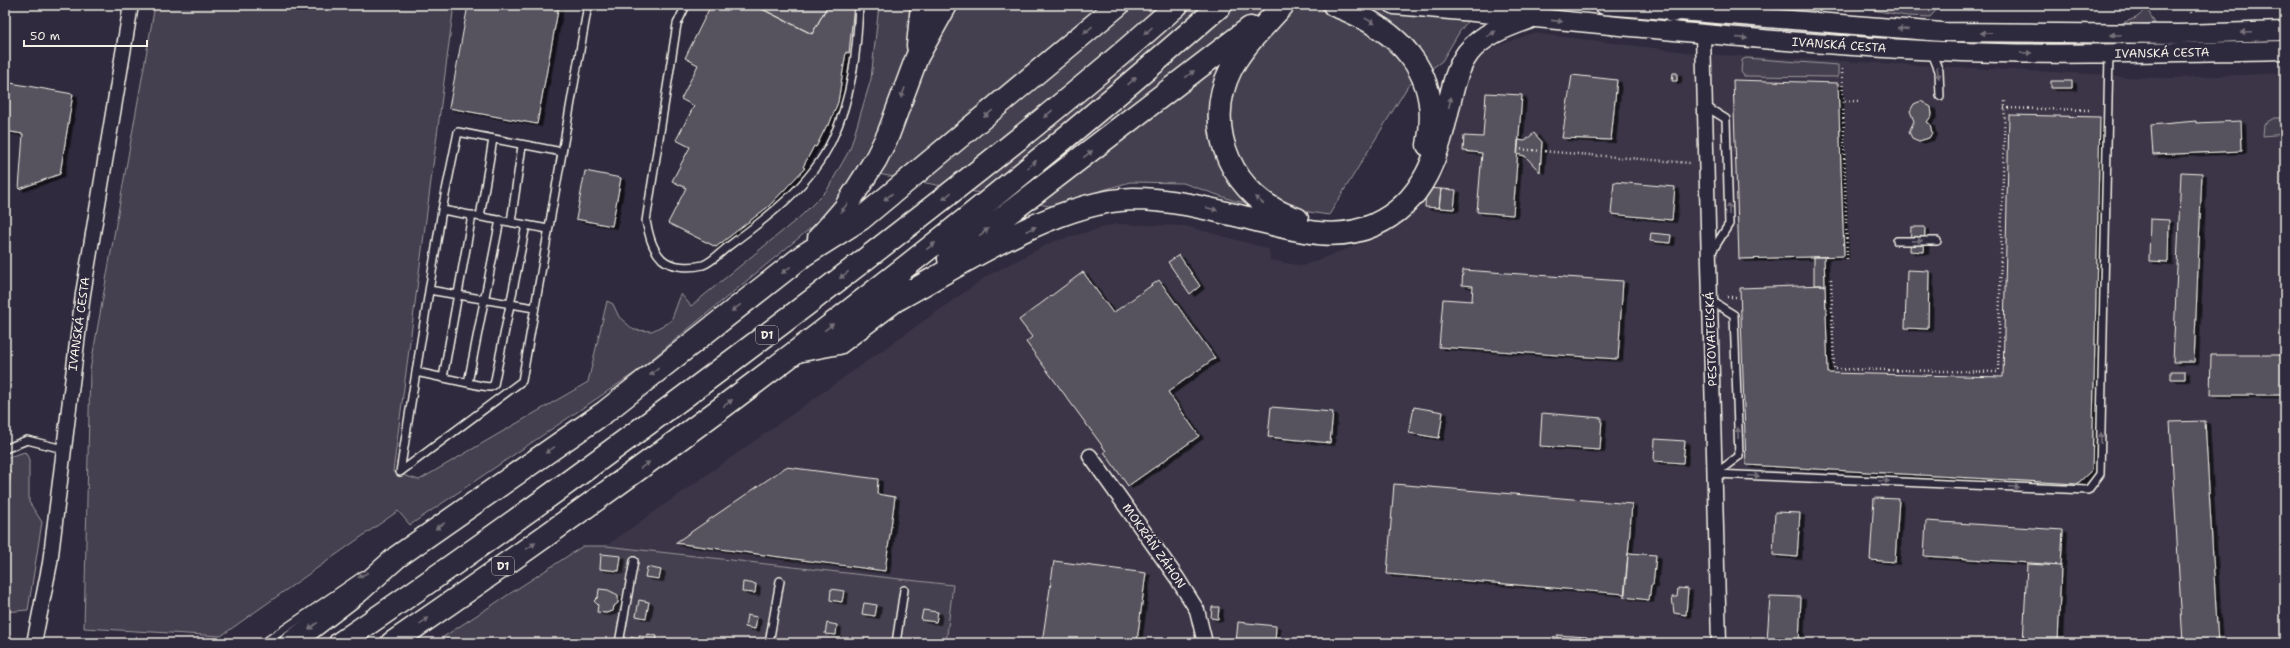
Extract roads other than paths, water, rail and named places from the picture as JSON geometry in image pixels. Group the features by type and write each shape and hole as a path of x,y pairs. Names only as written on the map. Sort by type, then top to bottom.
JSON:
{"highway":[{"path":"917,57 922,5"},
{"path":"804,255 844,208 870,168 888,135 917,57 946,5"},
{"path":"291,643 359,591 397,557 605,412 804,255 861,219 1118,5"},
{"name":"D1","path":"340,643 424,586 635,435 938,203 1114,60 1177,5"},
{"name":"D1","path":"392,643 614,488 798,351 992,198 1221,5"},
{"path":"798,351 839,343 898,300 1282,5"},
{"path":"1282,5 1239,55 1225,82 1220,106 1221,137 1234,171 1245,187 1257,199 1282,214 1320,229 1337,223 1361,218 1383,207 1394,198 1404,188 1418,169 1428,144 1431,122 1426,85 1420,70 1406,49 1397,40 1370,20 1334,5"},
{"path":"1672,11 1697,9"},
{"path":"898,300 966,262 1044,222 1076,210 1111,202 1132,200 1174,202 1344,233 1372,226 1394,213 1414,195 1426,179 1435,158 1456,78 1468,53 1487,36 1528,18"}],"street":[{"name":"IVANSKÁ CESTA","path":"34,643 50,563 82,294 131,5"},
{"name":"IVANSKÁ CESTA","path":"1394,5 1703,35 1931,50 2109,54 2285,50"},
{"path":"1604,5 1672,11"},
{"name":"IVANSKÁ CESTA","path":"1697,9 1942,32 2141,34 2285,31"},
{"path":"1697,9 1703,35"},
{"name":"PESTOVATEĽSKÁ","path":"1703,35 1719,643"},
{"name":"MOKRÁŇ ZÁHON","path":"1090,456 1177,578 1197,610 1205,643"}],"lane":[{"path":"562,152 522,146 458,132 442,210 400,472 522,381 588,5"},
{"path":"686,5 677,24 646,221 652,245 663,260 685,268 704,265 762,221 792,194 816,168 832,140 849,93 857,48 859,5"},
{"path":"1931,50 1939,72 1940,96"},
{"path":"1715,474 2088,490 2100,474 2109,54"},
{"path":"1705,106 1726,119 1729,224 1709,257"},
{"path":"480,217 493,139"},
{"path":"511,222 522,146"},
{"path":"442,210 548,229"},
{"path":"443,378 472,215"},
{"path":"468,383 500,220"},
{"path":"416,372 490,387 494,385 526,225"},
{"path":"1897,241 1937,241"},
{"path":"429,290 534,308"},
{"path":"1710,300 1734,314 1739,456 1715,474"},
{"path":"5,449 27,440 63,449"},
{"path":"264,643 353,580 397,557"},
{"path":"619,643 634,561"},
{"path":"768,643 780,581"},
{"path":"896,643 904,590"}]}
